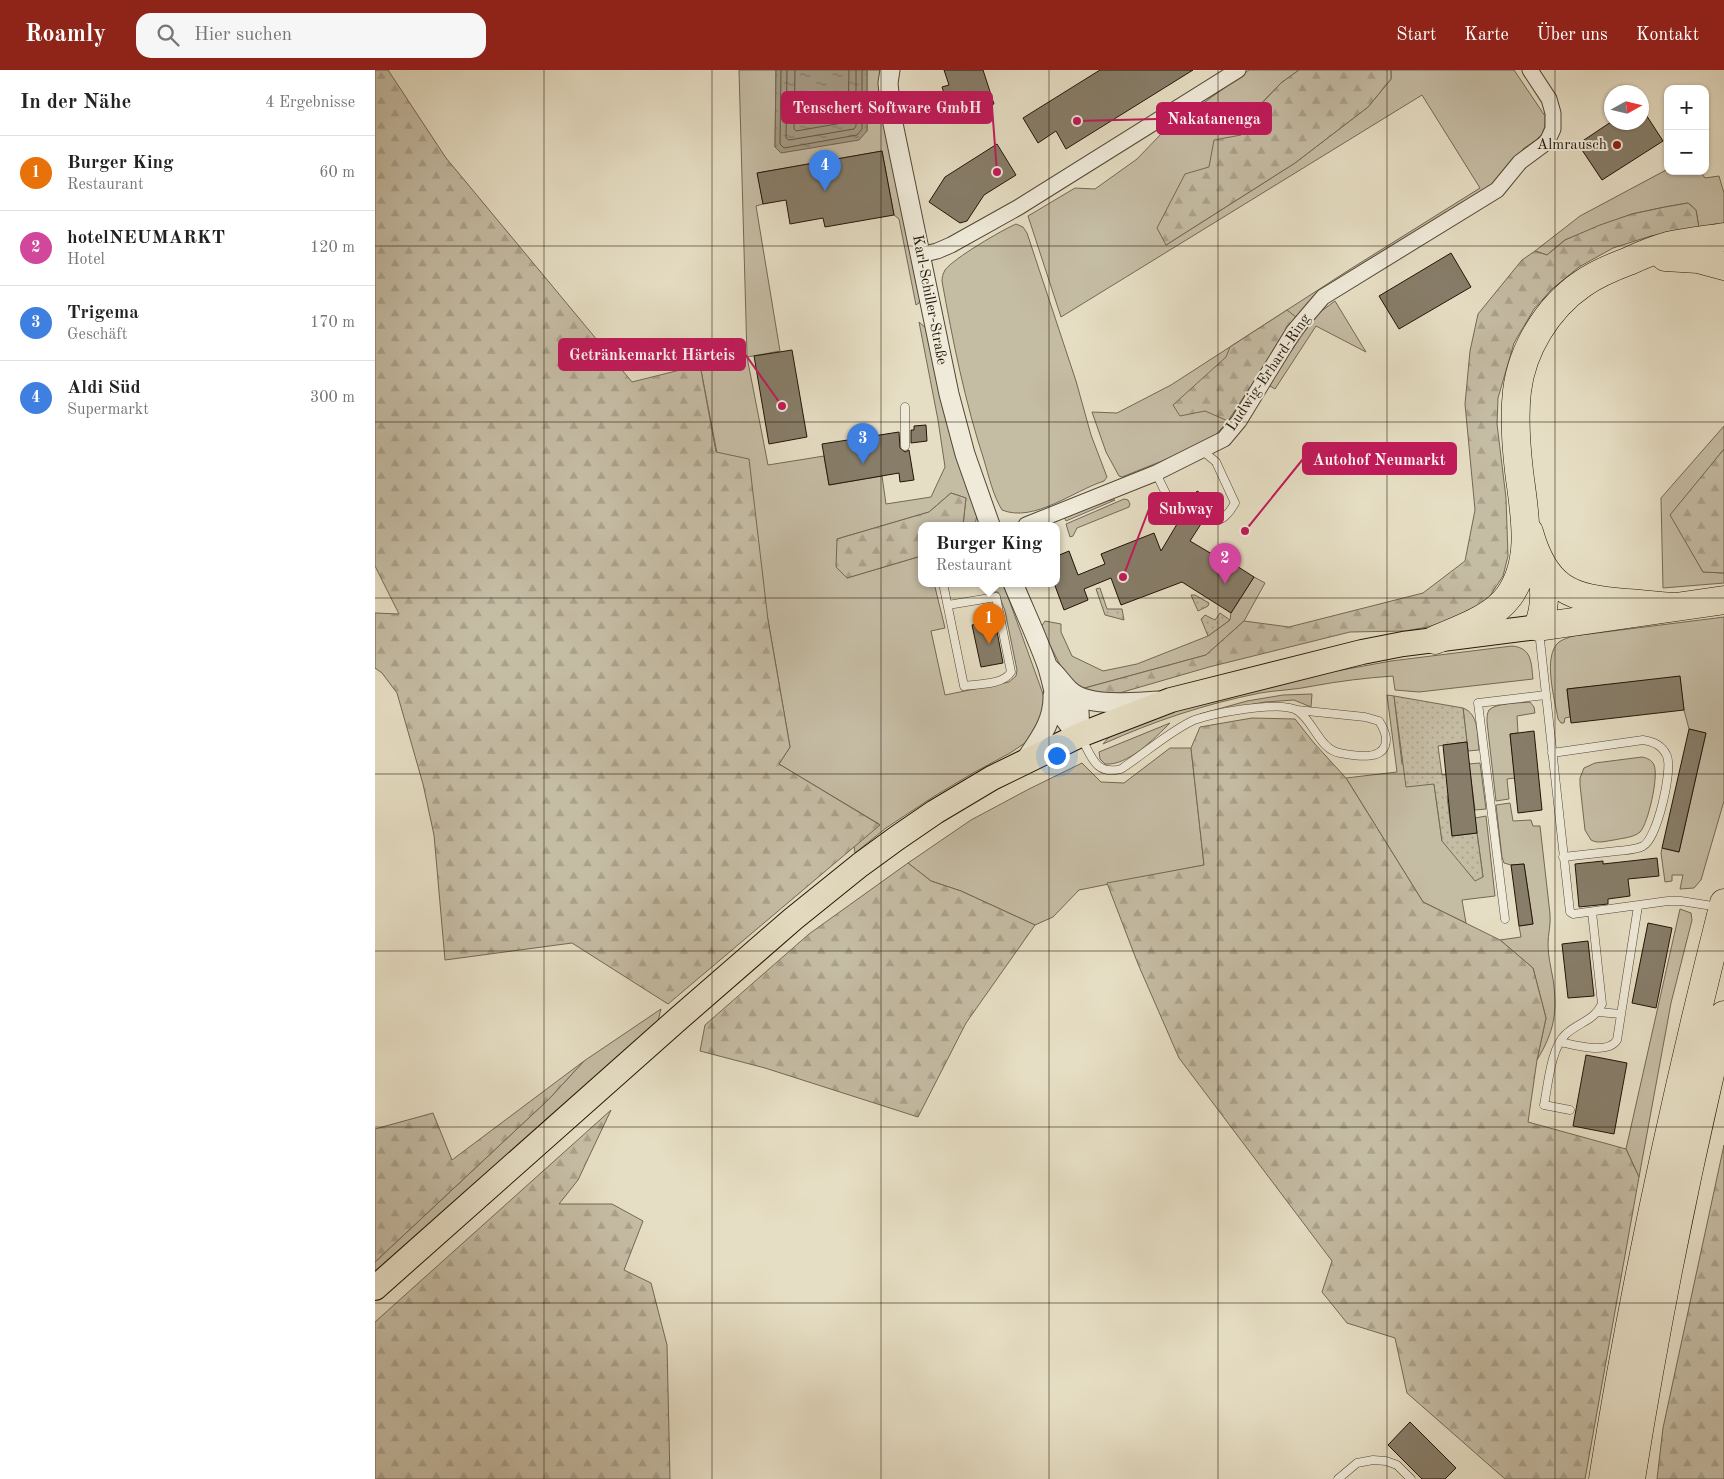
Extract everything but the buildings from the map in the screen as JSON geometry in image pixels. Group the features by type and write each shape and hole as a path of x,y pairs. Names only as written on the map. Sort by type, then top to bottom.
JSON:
{"highway":[{"path":"1724,237 1667,247 1591,278 1568,294 1548,316 1529,352 1521,372 1515,415 1518,461 1525,517 1525,547 1545,597 1544,611 1538,626 1724,600"},
{"path":"1629,261 1676,257 1698,259 1724,266"},
{"path":"1530,559 1565,589 1588,599 1676,607"},
{"path":"1435,640 1471,624 1500,605 1508,596 1530,559"},
{"path":"1603,1479 1616,1397 1673,1113 1723,906"},
{"path":"1631,1479 1644,1400 1698,1123 1724,1015"}],"main road":[{"path":"375,1288 793,919 860,865 920,822 962,796 1024,762 1080,736 1171,700 1322,661 1379,649 1538,626"}],"street":[{"name":"Karl-Schiller-Straße","path":"890,70 888,83 891,114 952,408 972,475 989,522"},
{"path":"920,255 951,246 1019,207 1238,70"},
{"name":"Ludwig-Erhard-Ring","path":"1034,522 1156,473 1224,439 1232,431 1294,331 1323,297 1497,190 1521,162 1547,142 1553,129 1553,113 1549,99 1530,70"},
{"path":"1015,587 1047,666 1080,717 1080,736"},
{"path":"1062,690 1095,701 1104,702 1171,700"},
{"path":"1024,762 1042,736 1049,722 1053,706 1062,690"}],"lane":[{"path":"905,407 905,446"},
{"path":"1203,451 1215,462 1235,503 1230,512 1220,520 1215,522 1204,519"},
{"path":"1156,473 1168,498 1186,509"},
{"path":"944,587 964,686 1004,680 1011,672 996,597 948,605"},
{"path":"1538,626 1570,912 1573,914 1658,902 1681,901 1723,906"},
{"path":"1505,919 1478,703 1546,695"},
{"path":"1080,736 1095,764 1106,771 1113,772 1121,770 1164,738 1191,721 1259,707 1276,707 1365,717 1379,721 1385,732 1385,748 1382,752 1376,754 1337,753 1323,742 1312,726 1297,710"},
{"path":"1553,753 1643,740 1654,742 1662,748 1669,764 1667,786 1649,841 1643,846 1631,849 1563,857"},
{"path":"1560,1042 1592,1048 1609,1047 1614,1045 1617,1040 1638,906"},
{"path":"1569,1110 1544,1105 1553,1059 1560,1042 1566,1034 1590,1020 1598,1012 1602,1004 1592,912"},
{"path":"1598,1012 1621,1014"},
{"path":"1338,1479 1357,1463 1373,1460 1386,1461 1397,1465 1411,1479"}],"green space":[{"path":"375,70 388,70 446,158 632,382 700,365 716,452 749,459 768,620 790,747 779,764 880,825 668,1004 572,943 445,960 434,835 423,784 397,693 382,673 375,668 375,613 399,614 375,566"},
{"path":"739,70 776,70 775,147 867,131 867,70 883,70 920,299 919,303 916,305 899,219 894,215 882,151 758,173 763,204 756,206 780,351 747,357 768,465 824,456 829,485 882,476 886,504 931,497 945,467 919,322 927,329 977,515 976,522 963,522 966,498 951,493 929,512 837,539 847,578 918,557 918,587 935,587 945,628 931,631 945,695 1009,682 1016,676 1017,670 1005,611 998,592 990,592 989,587 1004,587 1045,701 1044,715 1028,741 933,797 886,828 855,853 854,846 879,824 779,764 790,747 768,620 717,453 700,365 747,356"},
{"path":"1249,70 1299,70 1281,83 1251,114 1241,135 1210,167 1166,245 1295,163 1368,107 1391,79 1391,70 1514,70 1545,116 1545,126 1542,134 1523,149 1521,154 1495,183 1317,295 1296,317 1228,421 1213,438 1187,451 1122,477 1119,476 1106,452 1092,412 1117,413 1171,385 1480,188 1422,95 1061,317 1028,216 1075,188 1095,189 1137,159 1162,133"},
{"path":"1299,70 1391,70 1391,79 1368,107 1295,163 1166,245 1157,228 1185,174 1209,167 1214,140 1241,135 1251,115 1281,83"},
{"path":"1664,171 1664,175 1703,175 1705,178 1719,176 1724,193 1724,225 1699,228 1696,210 1688,203 1632,214 1565,240 1547,255 1535,251 1580,216"},
{"path":"1688,203 1696,210 1699,228 1651,236 1613,248 1579,267 1552,289 1534,309 1514,343 1498,398 1497,424 1506,498 1508,556 1503,576 1486,602 1457,618 1428,627 1405,631 1350,632 1209,667 1116,694 1098,694 1081,689 1206,655 1244,621 1289,627 1423,593 1465,561 1475,510 1465,404 1470,351 1478,314 1522,260 1535,251 1547,255 1565,240 1600,225 1632,214"},
{"path":"1016,224 1023,227 1027,233 1076,381 1091,435 1107,477 1104,481 1053,504 1027,512 1014,513 1002,510 991,486 965,394 942,281 945,270 950,265 990,238"},
{"path":"1335,301 1366,352 1316,326 1275,389 1270,386 1270,382 1316,315"},
{"path":"1287,310 1296,317 1228,421 1205,411 1180,416 1173,405 1226,357 1230,347"},
{"path":"1724,426 1724,449 1671,515 1703,572 1724,573 1724,583 1663,588 1661,498"},
{"path":"1724,449 1724,573 1703,572 1670,515"},
{"path":"951,493 966,498 963,522 918,522 918,557 847,578 836,567 837,539 929,512"},
{"path":"1124,499 1128,500 1129,507 1077,528 1073,536 1070,537 1066,524"},
{"path":"1105,500 1115,500 1066,521 1064,517"},
{"path":"1254,577 1265,583 1244,621 1206,655 1081,689 1065,675 1041,627 1045,621 1061,624 1061,632 1072,656 1103,671 1137,664 1208,636 1230,620 1231,613"},
{"path":"1100,588 1107,609 1122,609 1124,620 1105,615 1096,589"},
{"path":"1191,595 1195,595 1209,603 1208,606 1198,611"},
{"path":"1220,613 1230,620 1208,636 1201,619 1205,615 1215,620"},
{"path":"1724,617 1724,801 1701,880 1694,888 1680,889 1683,875 1672,875 1672,881 1665,882 1661,853 1662,848 1679,852 1706,733 1689,729 1684,710 1680,677 1567,689 1570,717 1565,718 1564,723 1561,723 1558,719 1551,679 1551,657 1559,642 1573,636"},
{"path":"1512,646 1519,647 1527,653 1531,662 1533,679 1419,692 1395,690 1393,676 1266,692 1219,702 1180,714 1103,744 1116,733 1185,707 1298,678 1391,661"},
{"path":"1312,694 1311,707 1294,700 1265,702 1200,714 1247,701 1283,695"},
{"path":"1387,695 1394,696 1402,764 1434,784 1442,841 1483,877 1475,818 1486,816 1495,896 1462,900 1466,923 1423,902 1346,778 1397,772"},
{"path":"1394,696 1463,708 1467,742 1438,746 1442,775 1470,772 1472,792 1447,796 1452,836 1477,833 1483,877 1475,881 1442,841 1434,784 1406,787"},
{"path":"1530,702 1534,707 1535,713 1517,716 1518,733 1510,734 1515,778 1507,779 1509,799 1496,801 1487,722 1489,710 1497,706"},
{"path":"1463,708 1475,720 1479,750 1468,751"},
{"path":"1252,718 1295,719 1346,778 1423,902 1500,940 1533,968 1546,1018 1537,1060 1528,1122 1626,1149 1639,1177 1585,1479 1505,1479 1407,1393 1395,1338 1347,1323 1322,1292 1332,1261 1179,1058 1138,964 1107,883 1204,865 1191,748 1200,727"},
{"path":"1170,723 1141,750 1123,761 1105,764 1100,759 1099,752"},
{"path":"1170,748 1191,748 1204,865 1079,890 1053,917 1035,925 961,891 931,881 908,863 971,820 1082,763 1101,782 1124,783"},
{"path":"1642,757 1654,765 1655,779 1652,800 1640,832 1627,838 1602,842 1591,840 1585,830 1580,785 1580,778 1584,768 1595,763"},
{"path":"1480,763 1486,809 1475,810 1469,764"},
{"path":"1510,803 1513,821 1531,820 1533,826 1540,826 1550,914 1548,948 1553,979 1555,1012 1551,1031 1537,1060 1546,1018 1533,968 1500,940 1521,937 1519,926 1533,924 1524,864 1511,865 1504,863 1502,857 1496,805"},
{"path":"908,863 931,881 961,891 1035,925 966,1023 918,1117 765,1068 700,1051 705,1025 809,934"},
{"path":"1680,909 1691,913 1692,920 1671,1003 1639,1177 1626,1149"},
{"path":"661,1009 658,1021 375,1272 375,1262 549,1099 584,1061"},
{"path":"584,1061 549,1099 375,1262 375,1129 433,1113 452,1160"},
{"path":"611,1110 578,1180 559,1204 612,1204 643,1221 624,1270 651,1283 667,1345 670,1479 375,1479 375,1322"},
{"path":"1724,1145 1724,1479 1657,1479 1663,1428"}],"water":[{"path":"776,70 867,70 867,131 859,140 781,153 775,147"}],"place":[{"name":"Nakatanenga","path":"1077,121"},
{"name":"Almrausch","path":"1617,145"},
{"name":"Tenschert Software GmbH","path":"997,172"},
{"name":"Aldi Süd","path":"825,191"},
{"name":"Getränkemarkt Härteis","path":"782,406"},
{"name":"Trigema","path":"863,464"},
{"name":"Autohof Neumarkt","path":"1245,531"},
{"name":"Subway","path":"1123,577"},
{"name":"hotelNEUMARKT","path":"1225,584"},
{"name":"Burger King","path":"989,644"}]}
